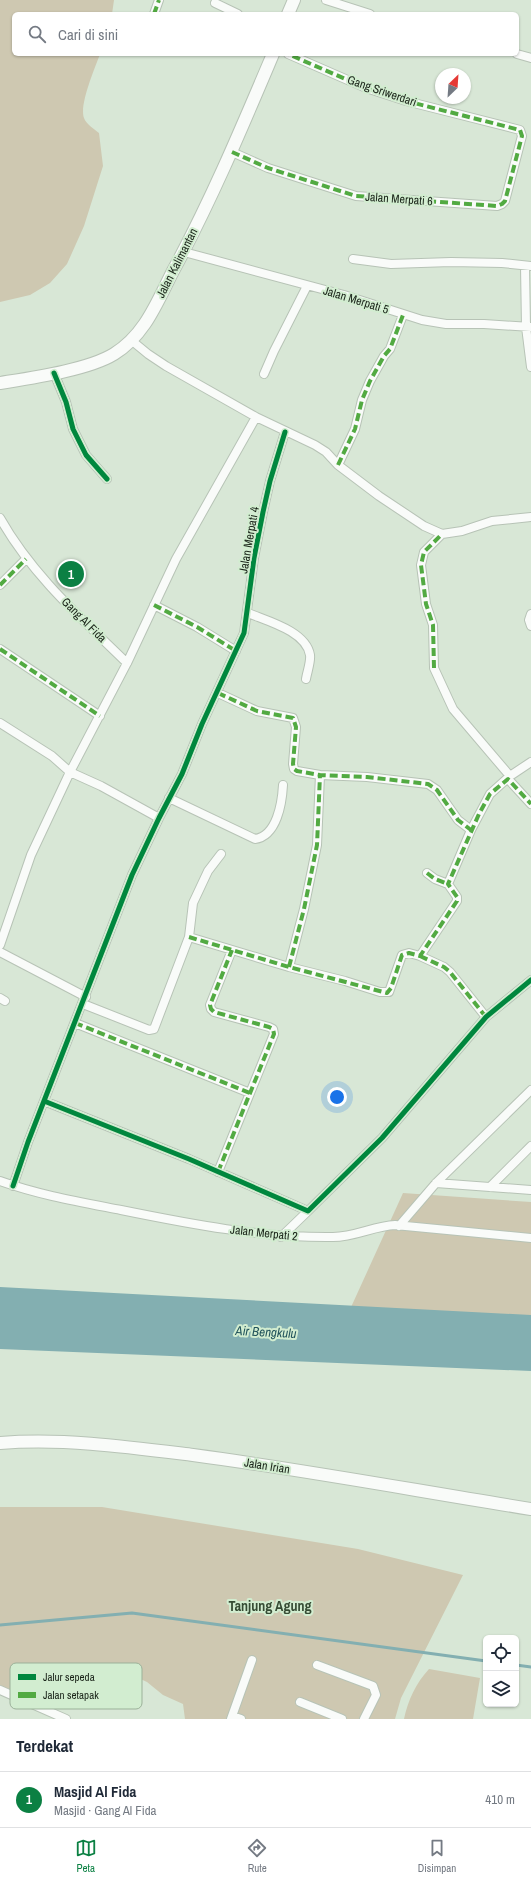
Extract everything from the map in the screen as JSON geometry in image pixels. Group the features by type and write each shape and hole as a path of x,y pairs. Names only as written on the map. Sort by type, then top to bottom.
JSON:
{"main road":[{"path":"289,12 294,0"},
{"name":"Jalan Kalimantan","path":"0,383 54,373 97,362 114,354 138,333 153,311 184,252 232,152 272,56"},
{"name":"Jalan Irian","path":"0,1443 62,1442 146,1449 242,1462 531,1509"}],"street":[{"path":"155,12 159,0"},
{"path":"326,0 364,12"},
{"path":"215,3 234,12"},
{"path":"519,55 531,58"},
{"name":"Gang Sriwerdari","path":"293,56 366,88 406,100 515,128 520,130 522,136"},
{"name":"Jalan Merpati 6","path":"232,152 268,168 356,196 497,206 505,201 522,136"},
{"name":"Jalan Merpati 5","path":"184,252 344,296 422,320 446,324 484,324 528,327"},
{"path":"353,259 391,264 451,262 502,263 528,266 528,327 531,366"},
{"path":"264,374 307,286"},
{"path":"338,465 355,429 362,400 370,381 384,356 390,349 404,315"},
{"path":"131,340 166,366 256,417 315,445 326,452 338,465 379,496 424,526 442,534 462,531 492,521 531,517"},
{"path":"54,373 66,402 73,429 86,455 108,479"},
{"path":"0,945 31,855 70,772 127,663 186,541 256,417"},
{"name":"Jalan Merpati 4","path":"13,1186 44,1101 121,903 159,818 182,774 202,724 218,693 244,633 248,613 254,558 263,512 270,480 285,432"},
{"name":"Gang Al Fida","path":"0,518 15,545 26,559 69,607 127,663"},
{"path":"442,534 424,552 421,565 426,604 433,625 434,668 453,709 531,804"},
{"path":"0,585 26,559"},
{"path":"154,605 197,627 236,651"},
{"path":"248,613 287,629 307,645 310,656 306,679"},
{"path":"531,614 529,620 531,626"},
{"path":"0,649 100,716"},
{"path":"218,693 257,710 293,718 296,726 294,769 299,772 320,775 367,777 428,784 437,790 458,820 471,830"},
{"path":"0,723 52,756 70,772 101,786 159,818"},
{"path":"448,884 471,830 490,794 531,762"},
{"path":"289,967 304,909 317,845 320,775"},
{"path":"169,798 255,839 264,835 277,818 283,785"},
{"path":"1,954 84,1001 149,1030 154,1029 190,937 194,903 208,871 221,854"},
{"path":"420,956 458,901 448,884 427,873"},
{"path":"190,937 289,967 387,993 391,988 402,956 407,953 420,956 444,967 450,972 486,1017"},
{"path":"218,1172 274,1031 269,1027 214,1012 211,1009 210,1005 232,950"},
{"path":"281,1237 382,1138 486,1017 531,980"},
{"path":"75,1023 250,1093"},
{"path":"399,1226 436,1183 531,1090"},
{"path":"44,1101 308,1210"},
{"path":"490,1187 531,1146"},
{"name":"Jalan Merpati 2","path":"0,1181 13,1186 140,1214 281,1237 352,1236 379,1227 399,1226 531,1238"},
{"path":"436,1183 531,1190"},
{"path":"241,1719 231,1717 252,1660"},
{"path":"317,1665 374,1686 376,1695 364,1719"},
{"path":"0,1690 10,1694"},
{"path":"300,1702 342,1719"},
{"path":"43,1709 66,1719"}],"shaded area":[{"path":"0,0 114,0 112,12 12,12 12,56 99,56 88,86 83,112 86,122 99,133 103,166 84,226 67,264 50,283 30,295 0,302"},
{"path":"403,1193 531,1202 531,1332 347,1316"},
{"path":"0,1507 102,1507 358,1549 463,1575 401,1698 395,1719 185,1719 183,1704 163,1695 142,1680 142,1663 10,1663 10,1690 0,1692"},
{"path":"429,1669 480,1678 473,1719 404,1719 413,1692"}],"water":[{"name":"Air Bengkulu","path":"0,1287 531,1315 531,1371 0,1349"}],"waterway":[{"path":"0,1625 132,1613 483,1661"},
{"path":"519,1665 531,1667"}],"marked path":[{"path":"155,12 159,0"},
{"path":"232,152 268,168 356,196 497,206 505,201 522,136 520,130 406,101 366,88 293,56"},
{"path":"338,465 355,429 362,400 370,381 384,356 390,349 403,315"},
{"path":"434,668 433,625 426,604 421,565 424,552 442,534"},
{"path":"0,585 26,559"},
{"path":"154,605 197,627 236,651"},
{"path":"0,649 100,716"},
{"path":"218,693 257,711 293,718 296,727 293,764 294,769 297,771 320,775 367,777 428,784 437,790 458,820 471,830"},
{"path":"289,967 304,909 317,845 320,775"},
{"path":"189,937 289,967 387,993 391,988 402,955 409,953 420,956 457,901 457,897 448,884 479,814 490,794 508,779 531,804"},
{"path":"427,873 435,879 448,884"},
{"path":"218,1172 274,1034 273,1029 269,1027 214,1012 211,1009 210,1005 232,950"},
{"path":"420,956 444,967 450,972 486,1017"},
{"path":"75,1023 250,1093"}],"cycle path":[{"path":"54,373 66,402 73,429 86,455 107,479"},
{"path":"13,1186 28,1142 132,875 182,774 202,724 244,633 254,558 263,512 270,481 285,432"},
{"path":"44,1101 189,1159 308,1211 382,1138 486,1017 531,980"}],"place":[{"name":"Masjid Al Fida","path":"71,574"}],"district":[{"name":"Tanjung Agung","path":"270,1606"}]}
